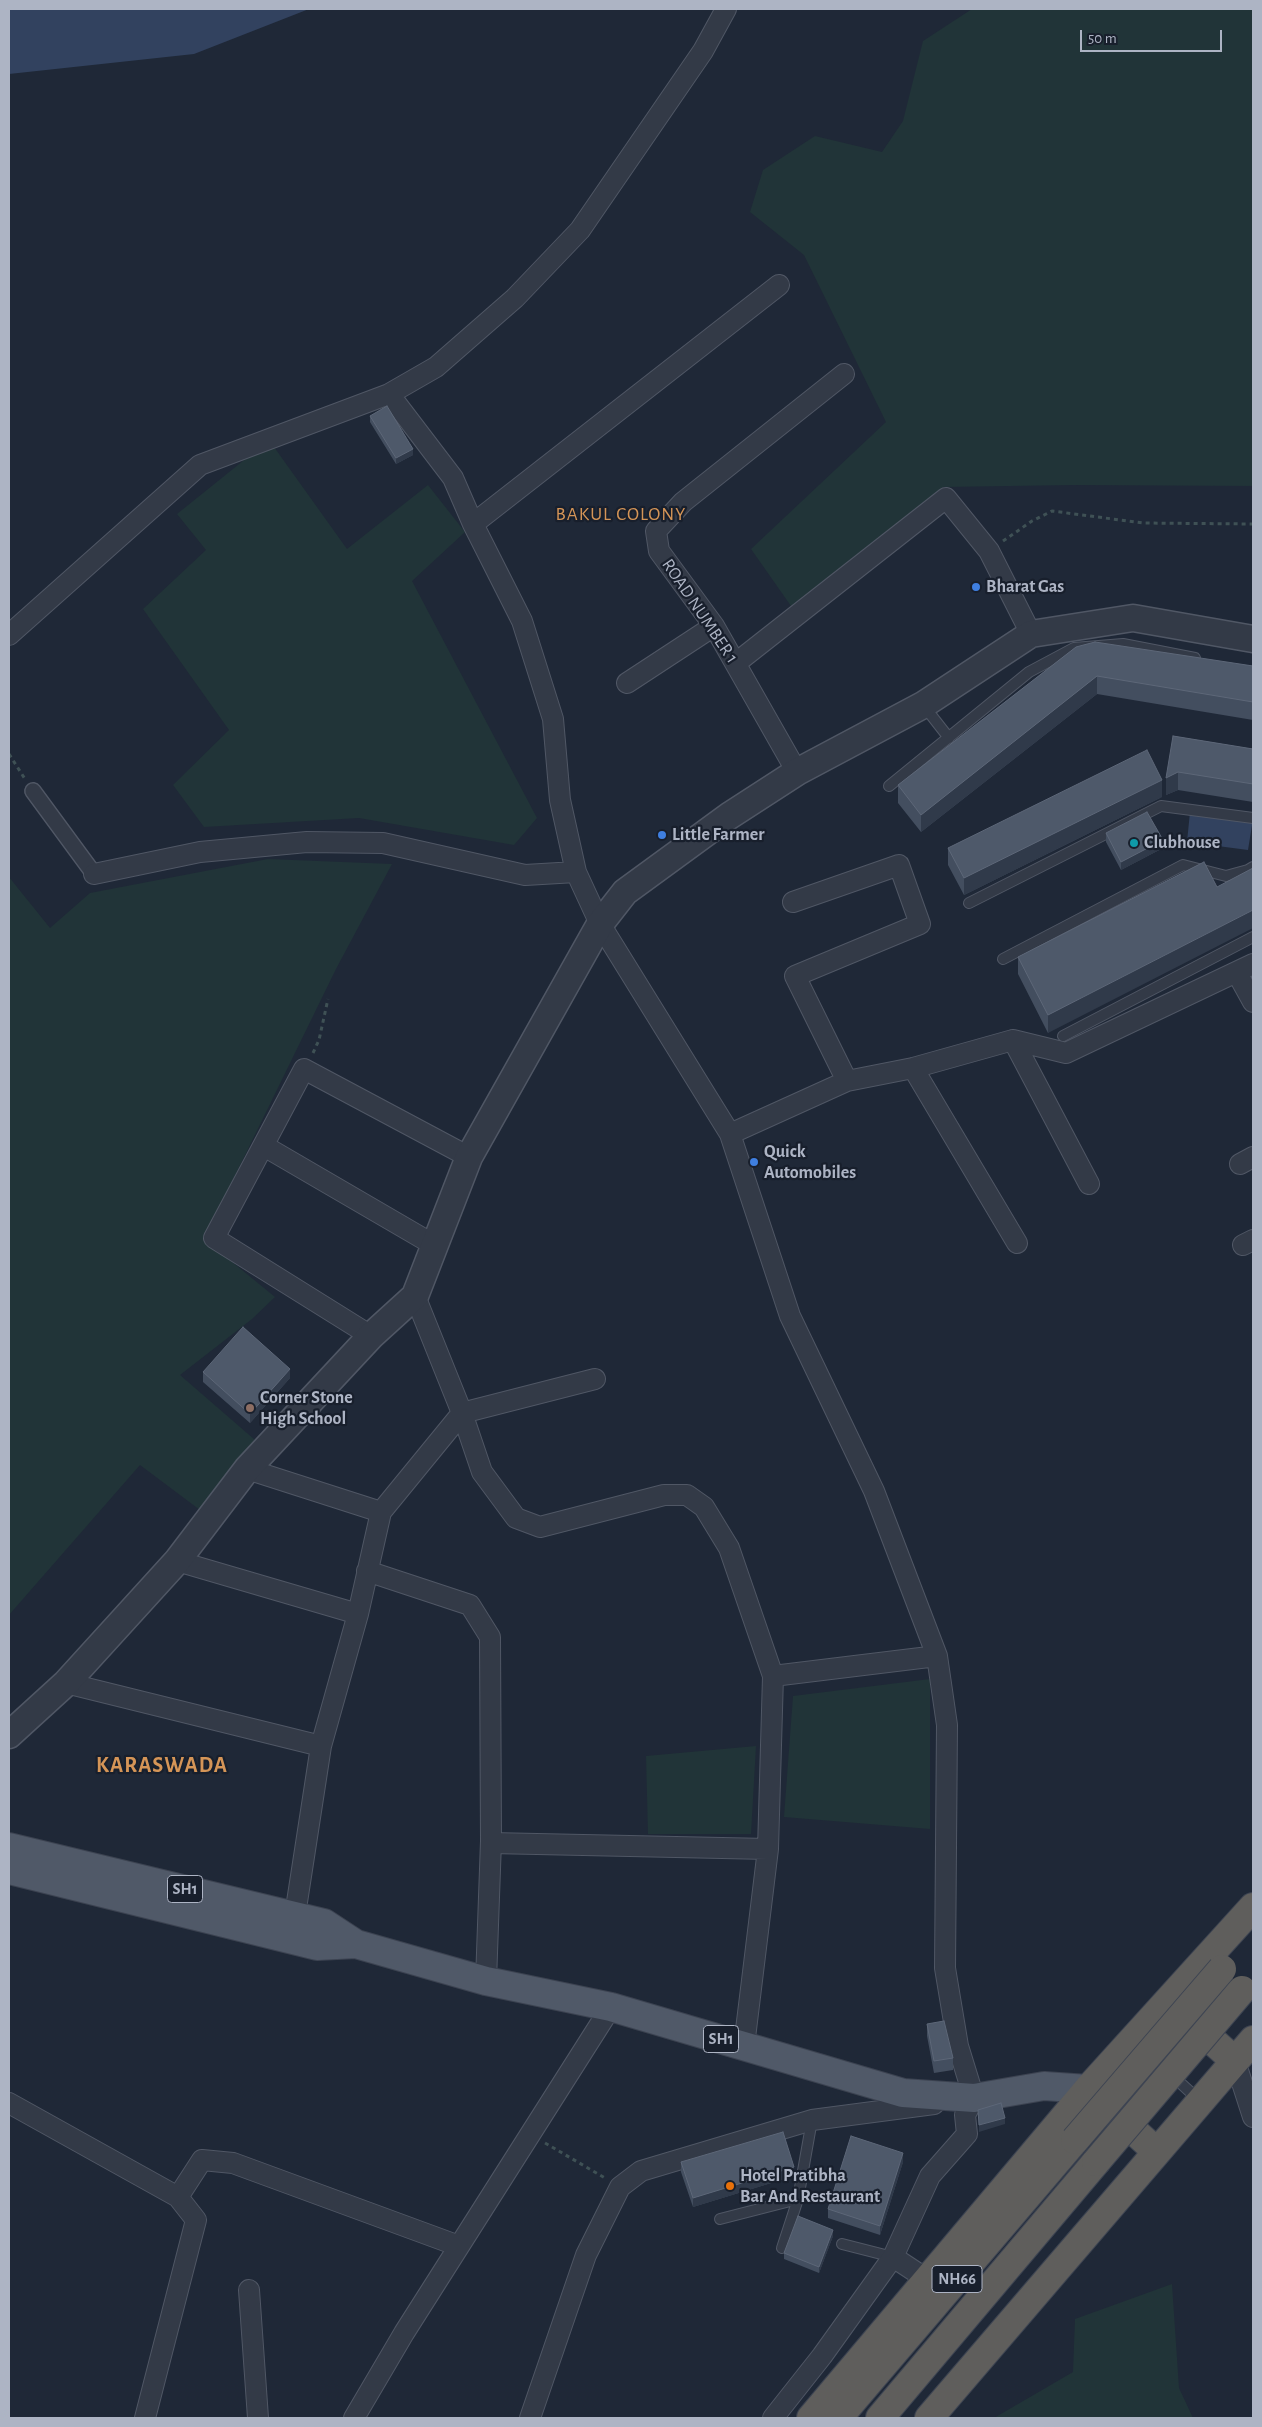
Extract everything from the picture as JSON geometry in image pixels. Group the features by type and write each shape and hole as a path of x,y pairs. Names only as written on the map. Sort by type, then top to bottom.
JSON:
{"highway":[{"path":"811,2418 1088,2089 1253,1906"},
{"name":"NH66","path":"838,2418 1253,1935"},
{"name":"NH66","path":"880,2418 1248,1984"},
{"path":"1168,2001 1244,2059"},
{"path":"929,2418 1200,2102 1244,2059 1253,2040"},
{"path":"1088,2089 1157,2152"}],"main road":[{"name":"SH1","path":"9,1847 295,1915 324,1923 356,1944 486,1981 611,2007 903,2093 974,2098 1044,2086 1088,2089"},
{"name":"SH1","path":"9,1870 317,1946 356,1944"}],"street":[{"path":"9,635 200,465 389,394 436,367 516,298 580,230 703,51 726,9"},
{"path":"473,524 779,285"},
{"name":"ROAD NUMBER 1","path":"797,772 714,626 659,551 656,531 683,502 844,374"},
{"path":"389,394 453,478 473,524 522,621 553,719 560,800 576,872 600,924 730,1134 790,1316 874,1491 937,1656 947,1725 945,1968 958,2046 974,2098 966,2115 967,2134 930,2176 893,2257 822,2356 773,2418"},
{"path":"736,663 946,498 989,551 1031,634"},
{"path":"9,1735 66,1683 177,1561 247,1469 371,1336 415,1296 469,1157 600,924 625,892 729,816 797,772 923,705 1031,634 1134,618 1253,639"},
{"path":"626,683 714,626"},
{"path":"33,791 94,874 200,852 307,842 383,843 525,875 576,872"},
{"path":"793,902 899,865 920,924 795,976 847,1081"},
{"path":"730,1134 847,1081 913,1068 1013,1040 1066,1052 1245,968 1253,1002"},
{"path":"1013,1040 1090,1184"},
{"path":"913,1068 1017,1243"},
{"path":"371,1336 214,1238 304,1069 469,1157"},
{"path":"264,1146 434,1245"},
{"path":"415,1296 462,1413 482,1472 516,1518 540,1527 664,1495 686,1495 704,1507 729,1548 773,1676 768,1849 744,2046"},
{"path":"295,1915 321,1746 358,1614 381,1512 462,1413 595,1379"},
{"path":"247,1469 381,1512"},
{"path":"177,1561 358,1614"},
{"path":"367,1571 470,1604 490,1637 491,1843 486,1981"},
{"path":"773,1676 937,1656"},
{"path":"66,1683 321,1746"},
{"path":"491,1843 768,1849"},
{"path":"354,2418 459,2246 611,2007"},
{"path":"1244,2059 1253,2117"},
{"path":"530,2418 586,2255 620,2187 641,2171 812,2120 974,2098"},
{"path":"9,2103 178,2197 196,2220 145,2418"},
{"path":"178,2197 202,2160 234,2163 459,2246"},
{"path":"893,2257 928,2280"},
{"path":"249,2290 258,2418"}],"lane":[{"path":"889,786 1029,672 1074,648 1123,644 1207,660"},
{"path":"923,705 949,738"},
{"path":"969,903 1161,806 1253,818"},
{"path":"1003,959 1183,866 1226,876 1248,870 1253,866"},
{"path":"1063,1036 1253,937"},
{"path":"1133,2039 1200,2102"},
{"path":"782,2248 798,2199 812,2120"},
{"path":"720,2219 798,2199"},
{"path":"842,2244 893,2257"}],"path":[{"path":"989,551 1032,521 1052,511 1143,523 1253,524"},
{"path":"9,754 33,791"},
{"path":"304,1069 319,1040 328,999"},
{"path":"530,2134 620,2187"}],"green space":[{"path":"972,9 1253,9 1253,486 1075,485 943,487 791,606 751,549 886,422 804,255 750,212 763,170 815,136 882,152 903,121 923,41"},
{"path":"269,440 347,549 428,485 465,532 412,581 537,818 514,845 359,818 204,827 173,785 229,730 143,609 206,550 177,514"},
{"path":"268,859 392,864 336,969 204,1239 275,1297 252,1319 180,1375 255,1440 200,1510 140,1465 9,1615 9,877 50,928 90,893"},
{"path":"930,1679 930,1829 784,1817 793,1696"},
{"path":"756,1746 751,1834 648,1834 646,1756"},
{"path":"1172,2284 1179,2388 1193,2418 994,2418 1073,2372 1075,2319"}],"water":[{"path":"9,9 309,9 194,54 9,74"},
{"path":"1190,812 1253,819 1248,850 1187,842"}],"building":[{"path":"387,406 413,449 396,458 370,416"},
{"path":"1095,642 1253,666 1253,702 1097,676 921,815 898,785 1076,647"},
{"path":"1173,736 1253,749 1253,784 1178,772 1166,778"},
{"path":"1147,750 1162,780 964,878 948,848"},
{"name":"Clubhouse","path":"1147,812 1163,840 1121,862 1106,833"},
{"path":"1204,862 1217,887 1253,868 1253,910 1048,1015 1018,957"},
{"path":"243,1327 290,1369 250,1414 203,1372"},
{"path":"944,2021 953,2058 934,2061 927,2024"},
{"path":"1001,2103 1005,2118 979,2125 978,2110"},
{"path":"783,2132 794,2167 693,2198 681,2162"},
{"path":"851,2136 903,2153 880,2226 828,2209"},
{"path":"798,2216 833,2230 819,2267 784,2253"}],"place":[{"name":"Bharat Gas","path":"976,587"},
{"name":"Little Farmer","path":"662,835"},
{"name":"Clubhouse","path":"1134,843"},
{"name":"Quick Automobiles","path":"754,1162"},
{"name":"Corner Stone High School","path":"250,1408"},
{"name":"Hotel Pratibha Bar And Restaurant","path":"730,2186"}],"district":[{"name":"BAKUL COLONY","path":"621,514"},
{"name":"KARASWADA","path":"162,1765"}]}
